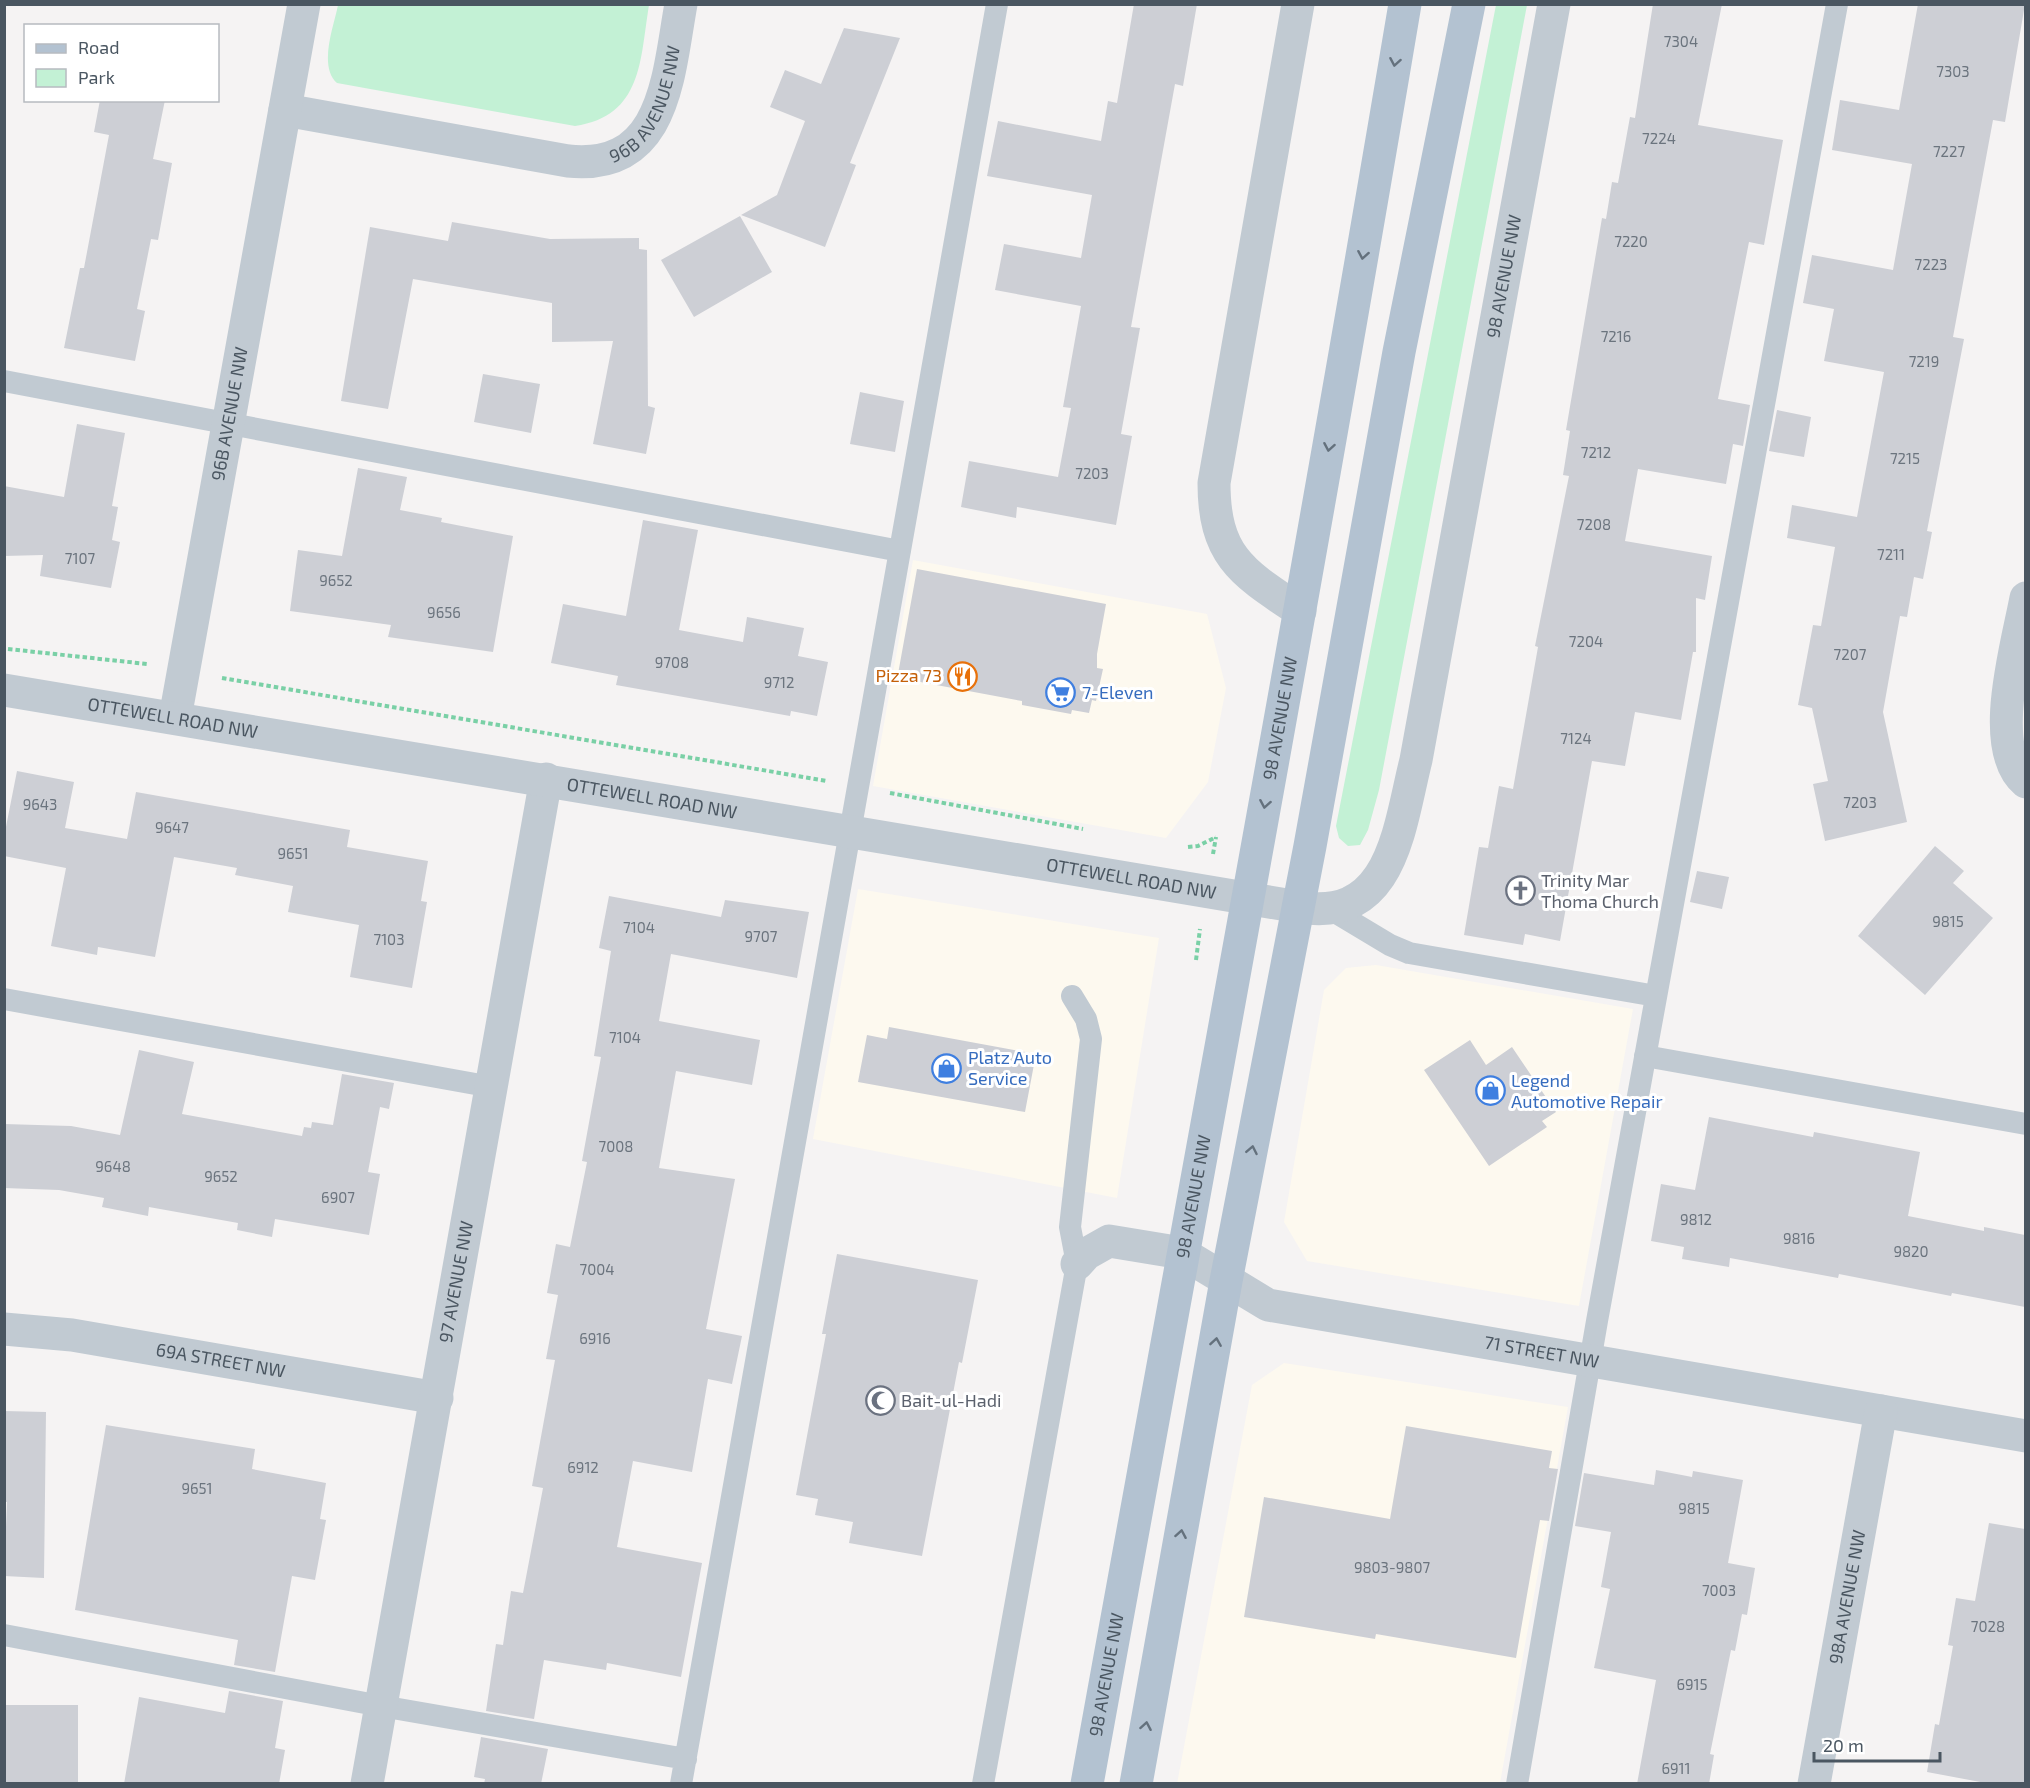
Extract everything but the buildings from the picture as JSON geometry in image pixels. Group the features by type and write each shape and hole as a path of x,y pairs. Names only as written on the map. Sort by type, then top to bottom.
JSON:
{"main road":[{"name":"98 AVENUE NW","path":"1087,1784 1182,1253 1249,900 1405,4"},
{"path":"1136,1784 1226,1281 1314,908 1399,352 1468,4"}],"street":[{"name":"96B AVENUE NW","path":"175,718 304,4"},
{"name":"96B AVENUE NW","path":"285,110 568,161 592,163 633,145 651,124 663,102 681,4"},
{"path":"1298,4 1225,407 1214,483 1214,507 1219,533 1230,555 1250,578 1300,611"},
{"name":"98 AVENUE NW","path":"1314,908 1359,898 1373,887 1385,870 1393,852 1416,760 1554,4"},
{"path":"2023,780 2011,757 2008,741 2007,702 2025,598"},
{"name":"OTTEWELL ROAD NW","path":"4,690 546,779 1249,900 1314,908"},
{"name":"97 AVENUE NW","path":"367,1784 546,779"},
{"name":"71 STREET NW","path":"1077,1264 1086,1254 1109,1241 1182,1253 1268,1305 2025,1436"},
{"name":"69A STREET NW","path":"4,1329 72,1335 437,1398"},
{"name":"98A AVENUE NW","path":"1814,1784 1881,1411"}],"lane":[{"path":"681,1784 997,4"},
{"path":"1517,1784 1590,1360 1837,4"},
{"path":"4,381 900,551"},
{"path":"1314,908 1389,945 1409,952 1656,996"},
{"path":"983,1784 1077,1264 1070,1227 1091,1039 1086,1019 1072,996"},
{"path":"4,999 492,1087"},
{"path":"1646,1056 2025,1124"},
{"path":"4,1635 381,1706 686,1759"}],"path":[{"path":"4,649 147,664 858,787 1087,830"},
{"path":"1179,848 1198,846 1216,837"}],"shaded area":[{"path":"913,560 1207,614 1226,688 1208,782 1166,838 873,786"},
{"path":"858,889 1159,938 1117,1198 813,1139"},
{"path":"1376,965 1633,1009 1579,1306 1307,1261 1284,1222 1324,990 1346,968"},
{"path":"1284,1363 1568,1407 1500,1783 1177,1784 1252,1385"}],"green space":[{"path":"338,4 649,5 640,64 626,98 614,110 597,120 575,126 337,83 331,76 328,56"},
{"path":"1496,5 1527,5 1379,790 1368,830 1360,845 1348,846 1339,838 1336,826"}],"place":[{"name":"Pizza 73","path":"963,676"},
{"name":"7-Eleven","path":"1061,693"},
{"name":"Trinity Mar Thoma Church","path":"1520,891"},
{"name":"Platz Auto Service","path":"947,1068"},
{"name":"Legend Automotive Repair","path":"1490,1091"},
{"name":"Bait-ul-Hadi","path":"880,1401"}]}
